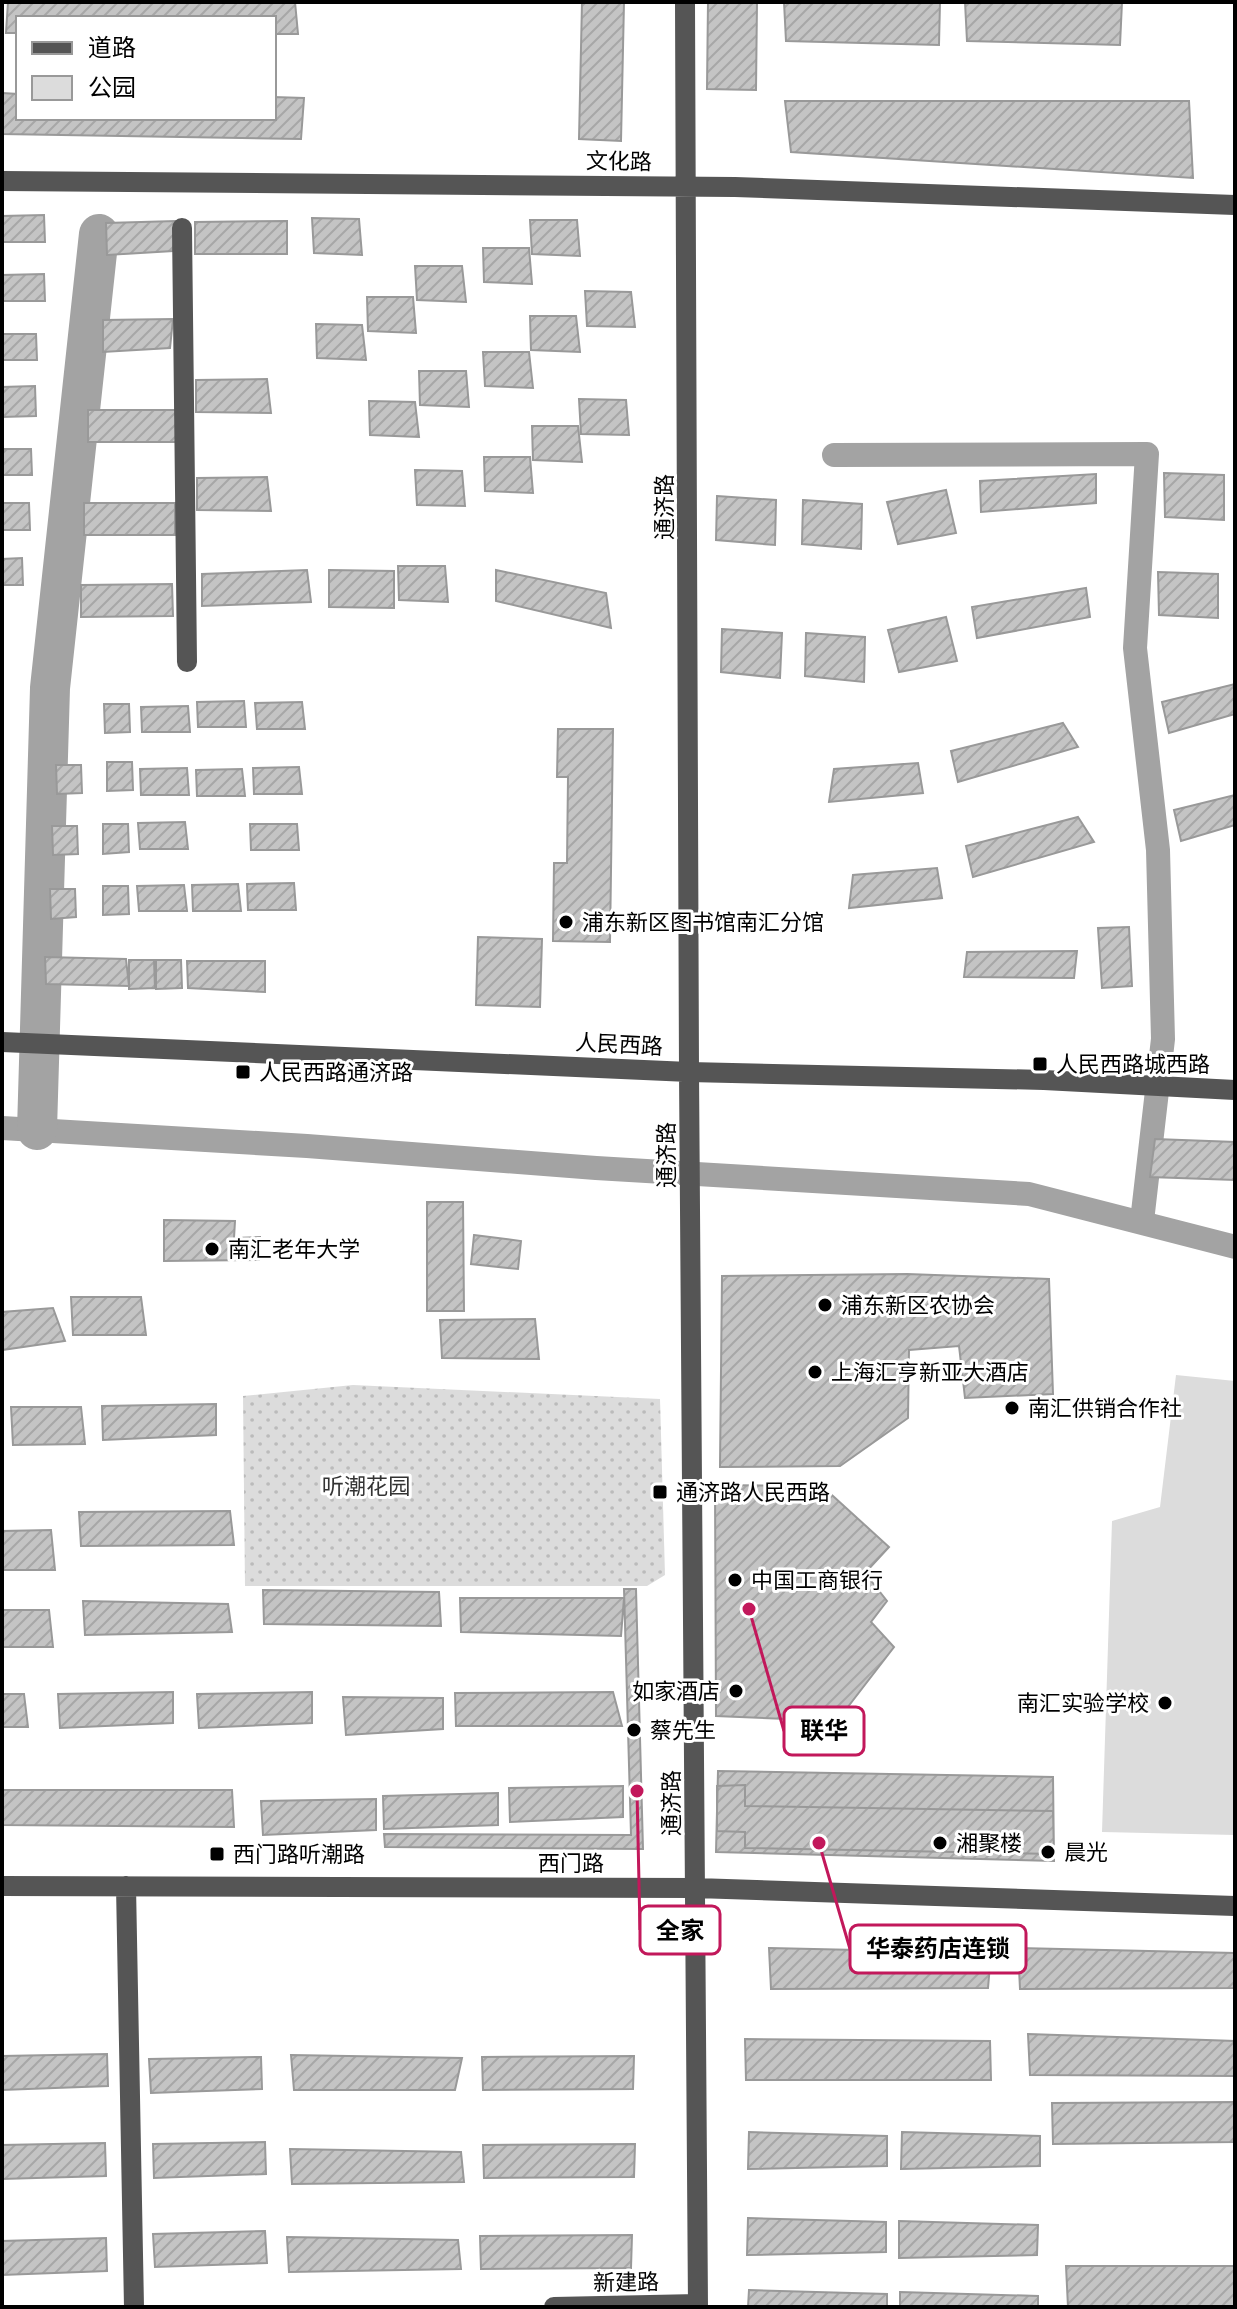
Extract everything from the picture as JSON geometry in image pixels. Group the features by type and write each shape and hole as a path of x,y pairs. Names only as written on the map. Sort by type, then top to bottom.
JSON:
{"street":[{"name":"通济路","path":"685,2 698,2306"},
{"name":"文化路","path":"2,181 686,186 1235,205"},
{"path":"182,228 187,662"},
{"name":"人民西路","path":"2,1042 689,1072 1078,1082 1235,1090"},
{"name":"西门路","path":"2,1886 696,1888 1235,1906"},
{"path":"126,1886 134,2307"},
{"name":"新建路","path":"554,2307 698,2306"}],"green space":[{"name":"南汇实验学校","path":"1176,1375 1235,1381 1235,1835 1102,1832 1112,1521 1160,1507"},
{"name":"听潮花园","path":"353,1385 660,1399 665,1575 647,1586 245,1586 243,1396"}],"building":[{"path":"8,2 295,2 298,34 276,34 276,16 16,16 16,33 6,33"},
{"path":"582,2 624,2 621,141 579,139"},
{"path":"708,2 757,2 756,90 707,89"},
{"path":"784,2 940,2 939,45 786,41"},
{"path":"965,2 1122,2 1120,45 967,41"},
{"path":"2,93 16,94 16,120 276,120 276,97 304,98 301,139 2,134"},
{"path":"785,101 1189,101 1193,178 791,152"},
{"path":"44,215 45,242 2,242 2,216"},
{"path":"312,218 359,219 362,255 314,253"},
{"path":"530,220 577,220 580,256 532,254"},
{"path":"176,221 173,251 107,255 106,223"},
{"path":"287,221 287,254 195,254 195,222"},
{"path":"483,248 529,248 532,284 484,282"},
{"path":"415,266 462,266 466,302 417,300"},
{"path":"44,274 45,301 2,301 2,275"},
{"path":"585,291 631,292 635,327 587,326"},
{"path":"367,297 413,297 416,333 368,331"},
{"path":"530,316 576,316 580,352 531,350"},
{"path":"173,319 170,348 103,352 103,320"},
{"path":"316,324 362,325 366,360 317,358"},
{"path":"2,334 36,334 37,360 2,360"},
{"path":"483,352 529,352 533,388 485,386"},
{"path":"419,371 466,371 469,407 420,405"},
{"path":"267,379 271,413 196,412 196,380"},
{"path":"35,386 36,416 2,417 2,387"},
{"path":"579,399 626,400 629,435 581,434"},
{"path":"369,401 415,402 419,437 370,435"},
{"path":"88,410 180,410 180,442 88,442"},
{"path":"532,426 578,426 582,462 533,460"},
{"path":"2,449 31,449 32,475 2,475"},
{"path":"484,457 530,457 533,493 485,491"},
{"path":"415,470 462,471 465,506 417,505"},
{"path":"1164,473 1224,475 1224,520 1165,517"},
{"path":"1096,474 1096,503 981,512 980,481"},
{"path":"267,477 271,511 197,510 197,478"},
{"path":"946,490 956,533 898,544 887,502"},
{"path":"717,496 776,500 775,545 716,540"},
{"path":"803,500 862,504 861,549 802,544"},
{"path":"2,503 29,503 30,530 2,530"},
{"path":"84,503 175,503 175,535 84,535"},
{"path":"22,558 23,585 2,585 2,559"},
{"path":"398,566 445,566 448,602 399,600"},
{"path":"307,570 311,602 202,606 202,574"},
{"path":"329,570 394,571 394,608 329,607"},
{"path":"496,570 606,593 611,628 496,601"},
{"path":"1158,572 1218,574 1218,618 1159,615"},
{"path":"172,584 173,616 81,617 81,585"},
{"path":"1086,588 1090,617 977,638 972,607"},
{"path":"946,617 957,661 899,672 888,630"},
{"path":"722,629 782,633 780,678 721,672"},
{"path":"806,633 865,637 864,682 805,676"},
{"path":"1235,684 1235,714 1169,733 1162,702"},
{"path":"244,701 246,727 198,727 197,702"},
{"path":"302,702 305,729 257,729 255,703"},
{"path":"104,704 129,704 130,732 105,733"},
{"path":"188,706 190,732 142,732 141,707"},
{"path":"1063,723 1078,747 958,782 951,751"},
{"path":"558,729 613,729 610,942 553,941 554,863 567,863 568,777 557,777"},
{"path":"107,762 132,762 133,790 107,791"},
{"path":"918,763 923,793 829,802 834,769"},
{"path":"56,765 81,765 82,793 57,794"},
{"path":"299,767 302,794 254,794 253,768"},
{"path":"187,768 189,795 141,795 140,769"},
{"path":"242,769 245,796 197,796 196,770"},
{"path":"1235,795 1235,825 1181,841 1174,810"},
{"path":"1078,817 1094,842 973,877 966,846"},
{"path":"185,822 188,849 140,849 138,823"},
{"path":"103,824 128,824 129,852 103,854"},
{"path":"250,824 297,824 299,850 251,850"},
{"path":"52,826 77,826 78,854 53,855"},
{"path":"937,868 942,898 849,908 853,875"},
{"path":"294,883 296,910 248,910 247,884"},
{"path":"238,884 241,911 193,911 192,885"},
{"path":"184,885 187,911 139,911 137,886"},
{"path":"103,886 128,886 129,914 103,915"},
{"path":"50,889 75,889 76,917 51,919"},
{"path":"1129,927 1132,986 1102,988 1098,928"},
{"path":"478,937 542,939 540,1007 476,1005"},
{"path":"1077,951 1074,978 964,977 967,952"},
{"path":"45,957 126,959 129,986 46,984"},
{"path":"129,960 154,960 155,988 129,989"},
{"path":"156,960 181,960 182,988 156,989"},
{"path":"187,961 265,961 265,992 188,988"},
{"path":"1155,1139 1235,1142 1235,1180 1150,1177"},
{"path":"427,1202 463,1202 464,1311 427,1311"},
{"name":"南汇老年大学","path":"164,1220 235,1221 234,1238 260,1237 259,1260 164,1261"},
{"path":"474,1235 521,1241 518,1269 471,1264"},
{"name":"上海汇亨新亚大酒店","path":"907,1274 1049,1279 1053,1394 965,1398 959,1346 909,1350 908,1418 840,1466 720,1467 722,1276"},
{"path":"71,1297 141,1297 146,1335 73,1335"},
{"path":"53,1308 65,1341 2,1350 2,1312"},
{"path":"535,1319 539,1359 442,1358 440,1320"},
{"path":"216,1404 216,1435 103,1440 102,1406"},
{"path":"11,1407 81,1407 85,1444 13,1445"},
{"path":"715,1485 822,1486 889,1547 865,1573 887,1601 871,1622 894,1647 837,1721 716,1716"},
{"path":"230,1511 234,1545 81,1546 79,1512"},
{"path":"51,1530 55,1570 2,1570 2,1531"},
{"path":"624,1589 636,1589 643,1849 385,1847 384,1834 631,1835"},
{"path":"263,1590 439,1592 441,1626 264,1624"},
{"path":"460,1598 624,1598 621,1636 461,1632"},
{"path":"83,1601 228,1604 232,1632 85,1635"},
{"path":"2,1610 49,1610 53,1647 2,1647"},
{"path":"173,1692 173,1723 60,1728 58,1694"},
{"path":"312,1692 312,1723 199,1728 197,1694"},
{"path":"613,1692 622,1726 456,1726 455,1693"},
{"path":"2,1694 24,1694 28,1727 2,1727"},
{"path":"343,1697 443,1698 443,1729 346,1735"},
{"path":"718,1771 1053,1777 1054,1861 716,1852"},
{"path":"745,1785 745,1806 1053,1811 1054,1854 745,1848 745,1832 717,1831 717,1786"},
{"path":"623,1786 623,1817 510,1822 509,1788"},
{"path":"2,1790 232,1790 234,1827 2,1825"},
{"path":"498,1793 498,1825 384,1829 383,1796"},
{"path":"376,1799 376,1830 263,1835 261,1801"},
{"path":"769,1948 991,1953 988,1988 771,1989"},
{"path":"1018,1948 1235,1953 1235,1988 1020,1989"},
{"path":"1028,2034 1235,2041 1235,2076 1030,2075"},
{"path":"745,2039 990,2041 991,2080 746,2080"},
{"path":"107,2054 108,2086 2,2090 2,2056"},
{"path":"291,2055 462,2058 455,2090 294,2090"},
{"path":"634,2056 633,2089 483,2090 482,2057"},
{"path":"261,2057 262,2089 151,2093 149,2059"},
{"path":"1235,2102 1235,2142 1053,2144 1052,2103"},
{"path":"749,2132 887,2136 887,2166 748,2169"},
{"path":"902,2132 1040,2136 1040,2166 901,2169"},
{"path":"265,2142 266,2174 154,2178 153,2144"},
{"path":"105,2143 106,2176 2,2179 2,2145"},
{"path":"635,2144 634,2177 484,2178 483,2145"},
{"path":"290,2149 461,2152 464,2182 292,2184"},
{"path":"748,2218 886,2222 886,2252 747,2255"},
{"path":"899,2221 1038,2225 1037,2255 899,2258"},
{"path":"265,2231 267,2263 155,2267 153,2234"},
{"path":"632,2235 631,2268 481,2269 480,2236"},
{"path":"287,2237 458,2240 461,2269 289,2272"},
{"path":"106,2238 107,2271 2,2275 2,2241"},
{"path":"1066,2266 1235,2266 1235,2306 1068,2307"},
{"path":"749,2290 887,2294 887,2307 748,2307"},
{"path":"900,2292 1038,2296 1038,2307 900,2307"}],"waterway":[{"path":"37,1130 50,688 99,234"},
{"path":"834,455 1147,454 1135,648 1158,850 1163,1039 1142,1221"},
{"path":"2,1128 1029,1194 1235,1247"}],"place":[{"name":"浦东新区图书馆南汇分馆","path":"566,922"},
{"name":"人民西路城西路","path":"1040,1064"},
{"name":"人民西路通济路","path":"243,1072"},
{"name":"南汇老年大学","path":"212,1249"},
{"name":"浦东新区农协会","path":"825,1305"},
{"name":"上海汇亨新亚大酒店","path":"815,1372"},
{"name":"南汇供销合作社","path":"1012,1408"},
{"name":"通济路人民西路","path":"660,1492"},
{"name":"中国工商银行","path":"735,1580"},
{"name":"联华","path":"749,1609"},
{"name":"如家酒店","path":"736,1691"},
{"name":"南汇实验学校","path":"1165,1703"},
{"name":"蔡先生","path":"634,1730"},
{"name":"全家","path":"637,1791"},
{"name":"华泰药店连锁","path":"819,1843"},
{"name":"湘聚楼","path":"940,1843"},
{"name":"晨光","path":"1048,1852"},
{"name":"西门路听潮路","path":"217,1854"}]}
